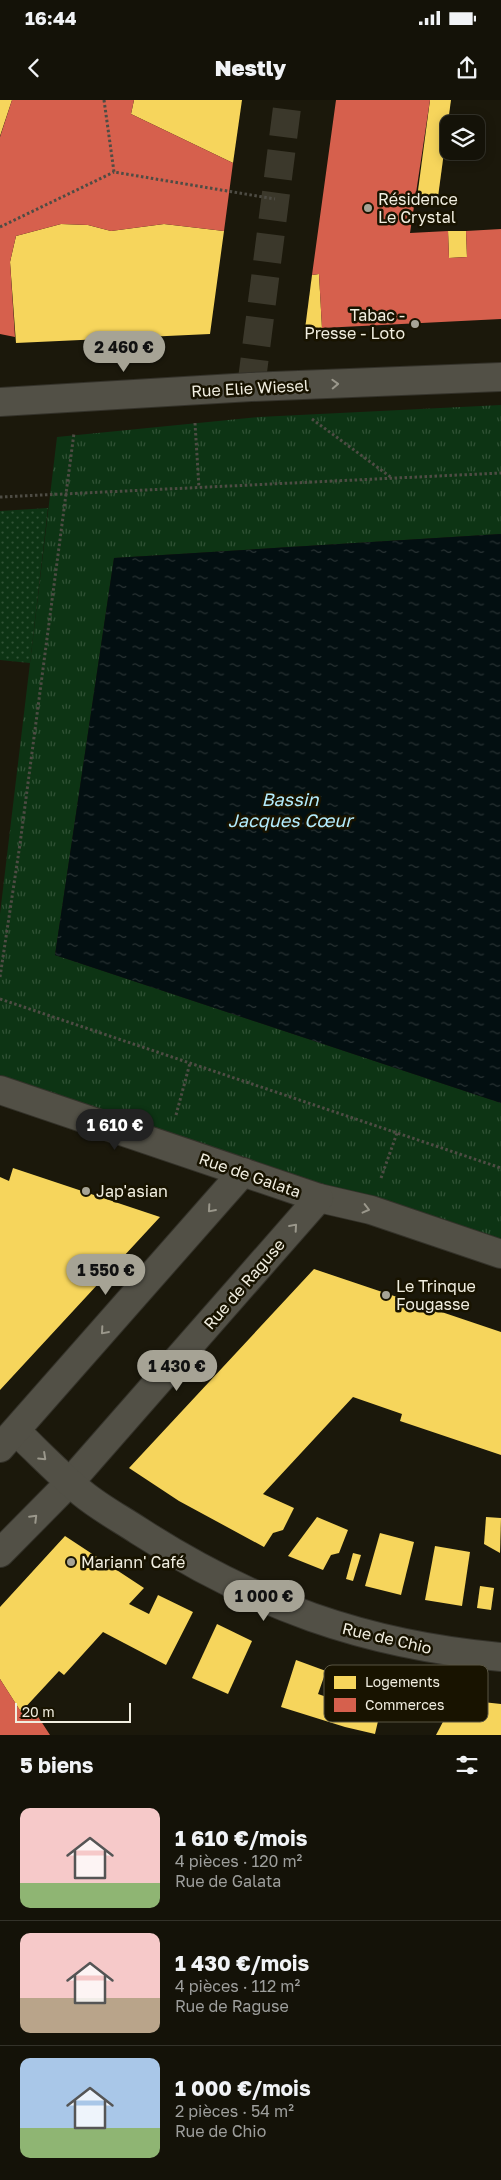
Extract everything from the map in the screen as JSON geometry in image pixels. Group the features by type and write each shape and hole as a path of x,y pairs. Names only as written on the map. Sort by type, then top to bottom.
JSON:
{"street":[{"name":"Rue Elie Wiesel","path":"0,402 194,390 501,377"},
{"name":"Rue de Galata","path":"0,1090 319,1198 371,1210 501,1254"},
{"path":"70,1482 8,1439 243,1172"},
{"name":"Rue de Raguse","path":"0,1553 70,1482 319,1198"},
{"name":"Rue de Chio","path":"70,1482 84,1495 219,1578 292,1612 355,1632 405,1645 501,1657"}],"path":[{"path":"104,100 114,172"},
{"path":"0,227 114,172 275,199"},
{"path":"260,387 392,478"},
{"path":"194,390 199,488"},
{"path":"0,977 20,844 78,397"},
{"path":"0,497 501,473"},
{"path":"0,999 501,1168"},
{"path":"166,1146 190,1063"},
{"path":"371,1210 397,1133"}],"green space":[{"path":"501,405 501,534 114,558 55,955 501,1103 501,1243 268,1168 0,1078 0,914 57,437 259,417"},
{"path":"48,508 30,663 0,660 0,511"}],"water":[{"name":"Bassin Jacques Cœur","path":"501,534 501,1103 55,955 114,558"}],"building: Logements":[{"path":"0,100 12,100 0,136"},
{"path":"134,100 242,100 233,163 131,114"},
{"path":"430,100 451,100 449,115 440,115 440,160 443,160 438,197 417,198"},
{"path":"61,224 88,225 111,231 164,224 224,231 210,334 16,343 10,262 16,236"},
{"path":"448,231 466,231 467,257 449,258"},
{"path":"319,274 322,328 305,329 312,275"},
{"path":"13,1168 160,1217 0,1390 0,1177 9,1181"},
{"path":"314,1269 501,1332 501,1455 400,1421 402,1414 353,1397 263,1494 294,1508 283,1530 273,1533 264,1547 179,1501 129,1468"},
{"path":"317,1517 348,1530 339,1553 331,1555 323,1570 288,1556"},
{"path":"486,1517 501,1518 500,1553 484,1544"},
{"path":"380,1533 414,1542 401,1595 365,1586"},
{"path":"65,1536 144,1588 129,1604 149,1614 158,1595 193,1612 166,1665 103,1632 64,1675 59,1671 21,1712 0,1679 0,1607"},
{"path":"435,1546 470,1552 462,1606 425,1600"},
{"path":"353,1553 361,1555 353,1581 346,1579"},
{"path":"480,1586 494,1588 491,1610 477,1608"},
{"path":"217,1624 252,1641 228,1694 192,1678"},
{"path":"296,1660 324,1670 324,1677 318,1694 324,1696 324,1720 281,1707"},
{"path":"488,1703 501,1704 501,1735 436,1735 443,1722 488,1722"},
{"path":"329,1722 378,1722 375,1734"}],"building: Commerces":[{"path":"12,100 134,100 131,114 233,163 224,231 164,224 111,231 88,225 61,224 16,236 10,262 15,337 0,334 0,137"},
{"name":"Résidence Le Crystal","path":"336,100 430,100 410,233 448,231 449,258 467,257 466,231 501,229 501,319 322,328 319,274 312,275"},
{"path":"0,1679 25,1718 35,1712 50,1735 0,1735"}],"tunnel":[{"path":"251,387 288,100"}],"place":[{"name":"Résidence Le Crystal","path":"368,208"},
{"name":"Tabac - Presse - Loto","path":"415,324"},
{"name":"Jap'asian","path":"86,1191"},
{"name":"Le Trinque Fougasse","path":"386,1295"},
{"name":"Mariann' Café","path":"71,1562"}]}
